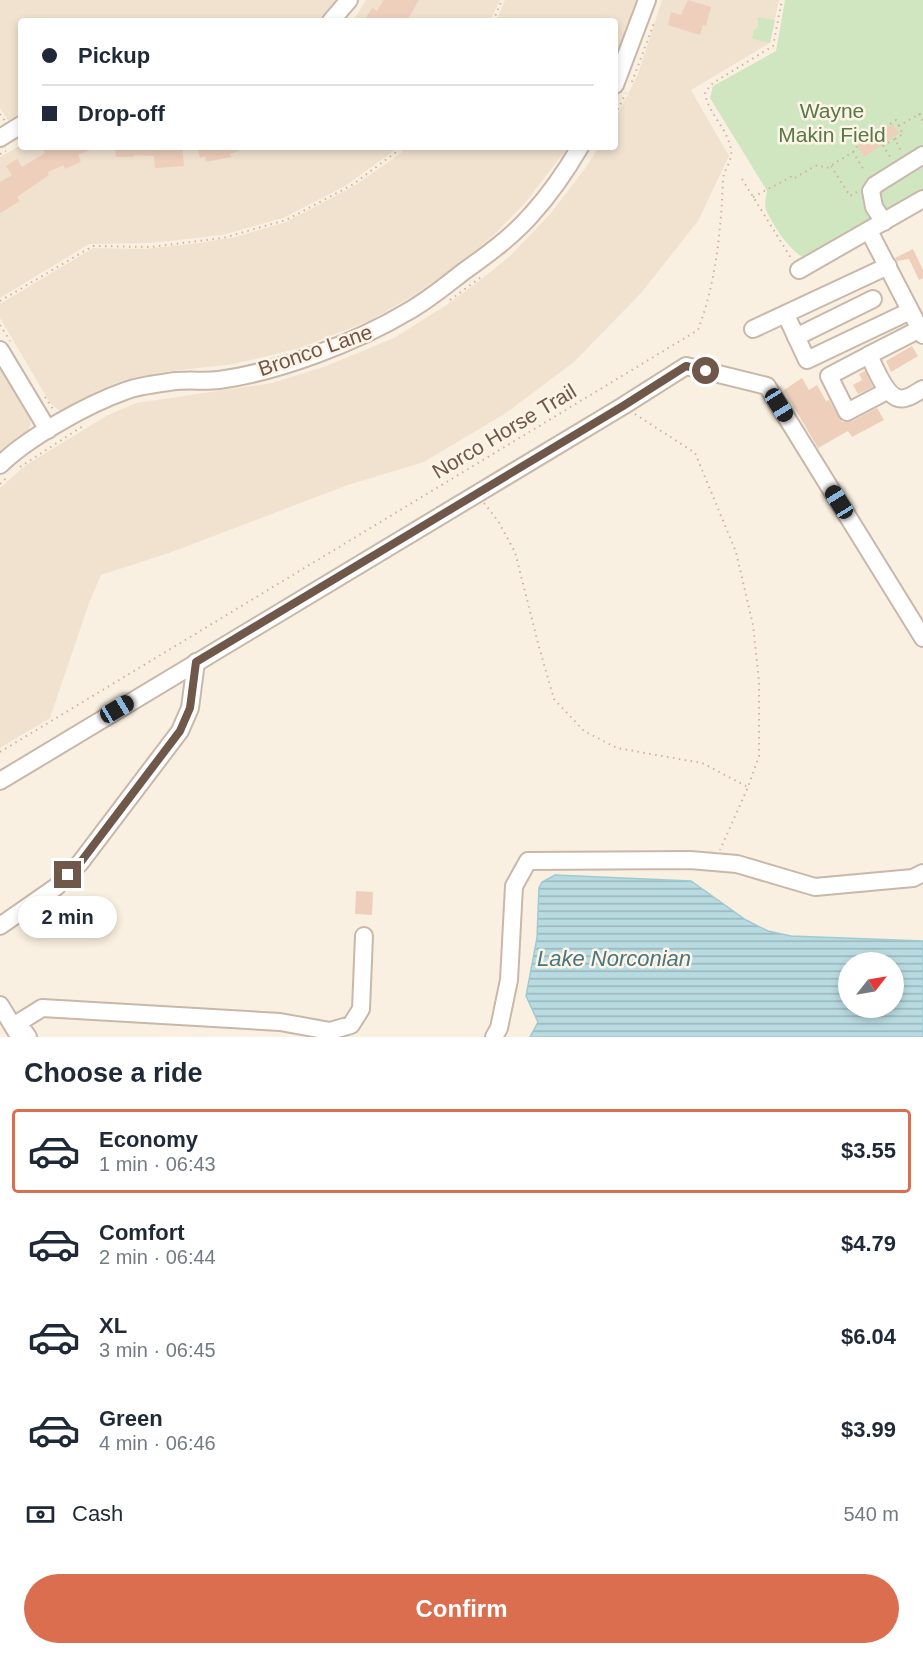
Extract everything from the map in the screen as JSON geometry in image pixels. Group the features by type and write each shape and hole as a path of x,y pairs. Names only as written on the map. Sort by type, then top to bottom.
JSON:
{"street":[{"path":"334,18 349,0"},
{"path":"618,77 647,0"},
{"path":"0,138 18,127"},
{"name":"Bronco Lane","path":"0,465 14,451 48,430 126,390 172,381 219,380 268,369 364,336 409,312 492,251 531,215 563,176 578,150"},
{"path":"884,222 874,207 871,191 875,185 923,155"},
{"path":"799,270 923,199"},
{"path":"869,231 921,332 829,376 848,412 887,391"},
{"path":"753,329 888,266"},
{"path":"796,337 873,299"},
{"path":"786,315 807,360 910,311"},
{"path":"0,350 48,430"},
{"path":"869,355 887,391 897,398 903,399 923,389"},
{"path":"0,780 686,366 766,386 923,638"},
{"path":"0,926 56,887 80,863 180,731 190,708 196,662"},
{"path":"494,1037 499,1028 508,980 514,886 528,861 690,860 737,864 815,887 913,878 923,873"},
{"path":"28,1037 18,1023 42,1008 280,1022 330,1031 351,1025 361,1009 364,936"},
{"path":"0,1005 19,1037"}],"path":[{"path":"494,18 502,0"},
{"name":"Norco Horse Trail","path":"0,752 698,330 713,279 722,214 723,178 731,158 726,136 705,92 713,83 773,46 782,0"},
{"path":"899,126 923,112"},
{"path":"919,114 923,121"},
{"path":"753,197 817,165 827,168 831,166 856,150 857,145 896,120 903,134 883,146"},
{"path":"876,134 891,158"},
{"path":"895,139 902,151"},
{"path":"0,301 93,246 150,247 223,238 286,220 352,185 399,150"},
{"path":"853,152 865,172"},
{"path":"831,166 849,196 859,190"},
{"path":"742,179 799,270"},
{"path":"623,406 695,453 736,552 753,625 759,681 759,756 723,846 712,862"},
{"path":"477,494 498,521 515,552 554,699 584,731 617,748 702,763 748,787"}],"shaded area":[{"path":"0,0 336,0 321,18 18,18 18,117 9,122 0,108"},
{"path":"366,0 500,0 491,18 355,18"},
{"path":"505,0 636,0 618,51 618,18 497,18"},
{"path":"662,0 779,0 770,43 691,90 729,156 698,221 642,292 574,362 506,413 424,462 348,485 169,553 101,575 89,603 50,718 0,748 0,488 26,465 108,415 136,403 272,383 326,366 394,338 445,306 510,256 551,213 597,150 618,150 618,114 638,74"},
{"path":"18,147 18,150 395,150 345,186 283,218 222,235 151,243 89,244 0,298 0,157"},
{"path":"404,150 566,150 526,202 495,234 464,260 414,295 371,320 300,348 234,364 164,372 121,381 96,391 61,412 50,403 0,318 0,304 93,248 144,249 199,243 235,237 286,222 354,186"},
{"path":"0,369 31,421 28,432 0,451"}],"green space":[{"name":"Wayne Makin Field","path":"785,0 923,0 923,192 805,258 788,244 773,223 765,208 767,191 710,98 713,86 776,51"},
{"path":"758,17 775,20 770,43 752,39 754,30 758,27"}],"water":[{"name":"Lake Norconian","path":"555,875 691,881 746,920 768,931 791,936 923,941 923,1037 530,1037 538,1022 526,996 537,938 539,888 542,882"}],"building":[{"path":"384,0 419,0 409,18 366,18 372,8 377,11"},
{"path":"688,0 711,7 706,26 703,25 700,35 668,25 671,12 681,15"},
{"path":"893,124 899,133 864,157 857,146"},
{"path":"43,150 90,150 78,155 81,162 65,169 64,165 48,172 49,175 17,197 20,201 0,213 0,182 12,175 6,166 17,159 22,167 45,153"},
{"path":"115,150 182,150 184,166 155,168 154,156 116,157"},
{"path":"198,150 242,150 230,154 231,157 206,162 205,156 200,158"},
{"path":"913,249 923,270 923,278 919,280 909,259 897,261 895,258"},
{"path":"912,346 918,356 891,372 886,361"},
{"path":"865,371 873,387 858,394 853,385 862,380 859,374"},
{"path":"802,378 809,390 817,385 842,422 852,421 877,408 884,420 852,437 848,431 818,448 784,390"},
{"path":"356,891 373,892 372,915 355,914"}],"route":[{"path":"68,875 80,863 180,731 190,708 196,662 686,366 706,371"}]}
